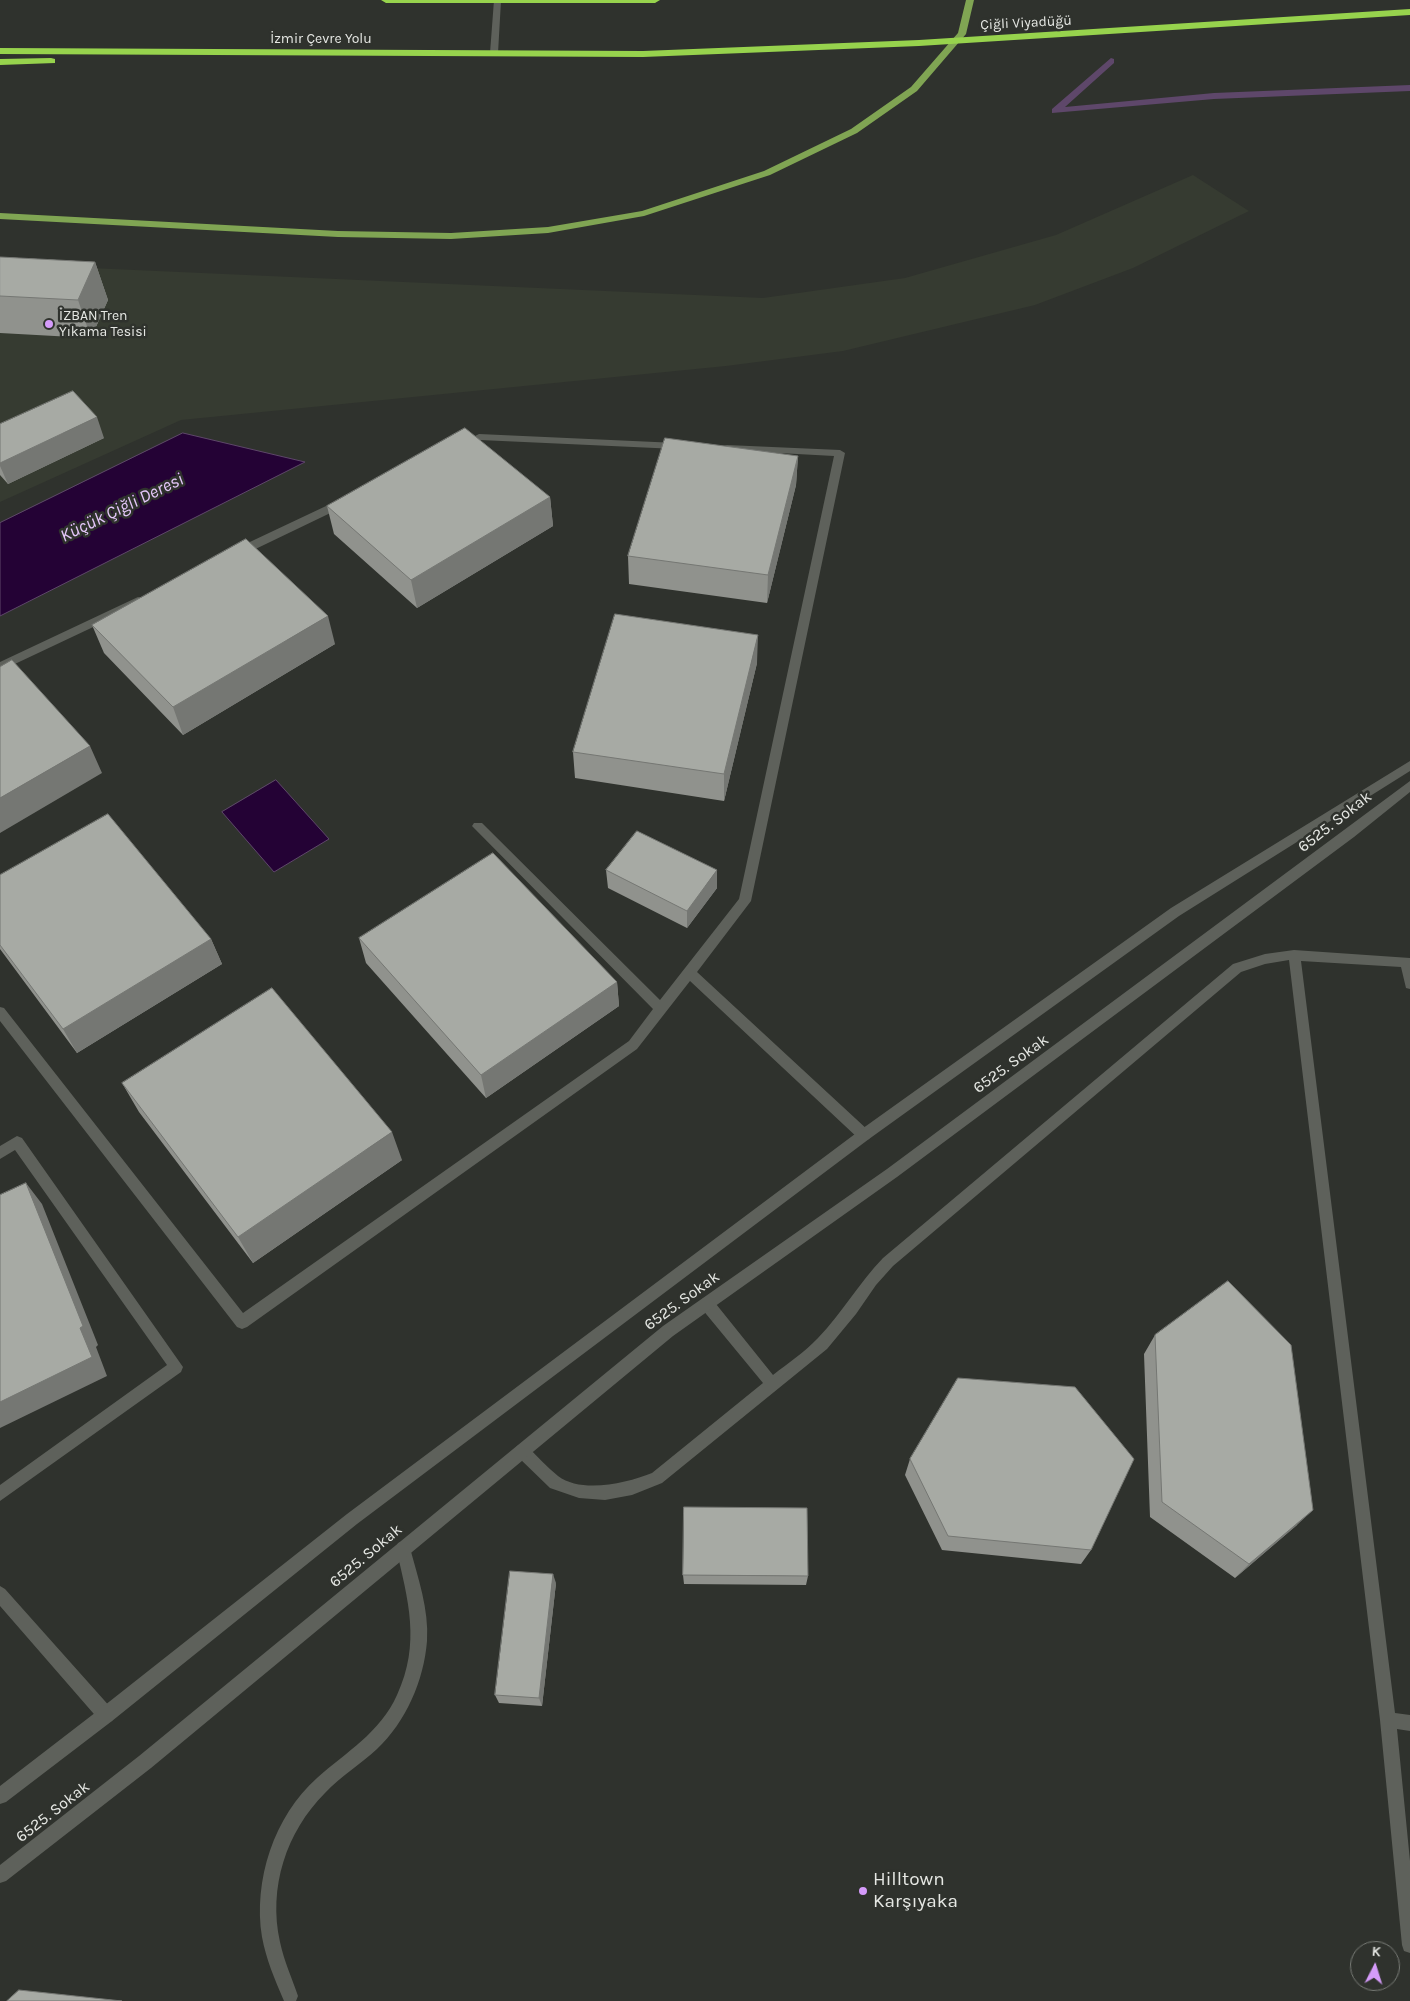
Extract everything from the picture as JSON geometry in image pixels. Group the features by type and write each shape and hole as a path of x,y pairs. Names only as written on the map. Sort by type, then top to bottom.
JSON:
{"highway":[{"path":"386,0 655,0"},
{"name":"Çiğli Viyadüğü","path":"643,54 919,43 1410,12"},
{"name":"İzmir Çevre Yolu","path":"0,51 643,54"},
{"path":"0,62 373,54"}],"main road":[{"path":"0,216 338,234 450,236 548,230 644,212 767,173 854,131 914,89 962,34 970,0"}],"street":[{"path":"494,53 497,1"},
{"path":"453,449 479,437 692,447"},
{"path":"0,1012 242,1322 633,1045 744,901 840,453 712,448"},
{"path":"228,557 350,499"},
{"path":"0,667 150,595"},
{"name":"6525. Sokak","path":"0,1796 106,1715 352,1519 864,1135 1175,912 1410,765"},
{"name":"6525. Sokak","path":"0,1876 144,1762 668,1331 900,1167 1342,840 1410,786"},
{"path":"478,826 661,1009"},
{"path":"522,1451 556,1483 579,1491 605,1493 632,1488 657,1478 822,1344 851,1309 871,1280 888,1262 1237,968 1273,956 1294,955 1407,962 1410,984"},
{"path":"1294,955 1388,1720 1410,1945"},
{"path":"689,973 864,1135"},
{"path":"0,1153 17,1142 176,1367 0,1494"},
{"path":"707,1304 772,1384"},
{"path":"290,1996 270,1936 267,1900 273,1865 283,1836 299,1810 319,1787 386,1728 403,1700 415,1669 419,1642 419,1616 403,1548"},
{"path":"0,1594 106,1715"},
{"path":"1388,1720 1410,1722"}],"shaded area":[{"path":"1193,175 1249,211 1133,268 1035,305 843,351 726,366 181,420 0,502 0,264 763,298 905,278 1056,235"}],"water":[{"name":"Küçük Çiğli Deresi","path":"183,433 305,462 0,616 0,523"},
{"path":"276,780 329,839 274,872 222,812"}],"building":[{"path":"0,257 95,262 78,300 0,296"},
{"path":"73,391 97,417 0,463 0,424"},
{"path":"465,428 550,497 411,580 327,506"},
{"path":"665,438 798,456 768,575 628,556"},
{"path":"246,539 328,616 173,707 92,625"},
{"path":"615,614 758,635 724,774 573,752"},
{"path":"12,660 90,746 0,798 0,667"},
{"path":"108,814 211,939 63,1029 0,945 0,875"},
{"path":"637,831 717,870 687,911 606,870"},
{"path":"493,853 617,982 481,1075 359,938"},
{"path":"272,988 392,1132 238,1237 122,1083"},
{"path":"26,1183 83,1326 80,1328 92,1357 0,1402 0,1195"},
{"path":"1228,1281 1291,1345 1313,1510 1249,1564 1162,1502 1155,1335"},
{"path":"958,1378 1075,1387 1134,1459 1091,1550 948,1536 910,1459"},
{"path":"684,1507 807,1508 808,1576 683,1575"},
{"path":"510,1571 553,1574 539,1698 495,1695"},
{"path":"19,1990 122,2001 7,2001"}],"waterway":[{"path":"1111,61 1055,111 1214,96 1410,88"}],"place":[{"name":"İZBAN Tren Yıkama Tesisi","path":"49,324"},
{"name":"Hilltown Karşıyaka","path":"863,1891"}]}
